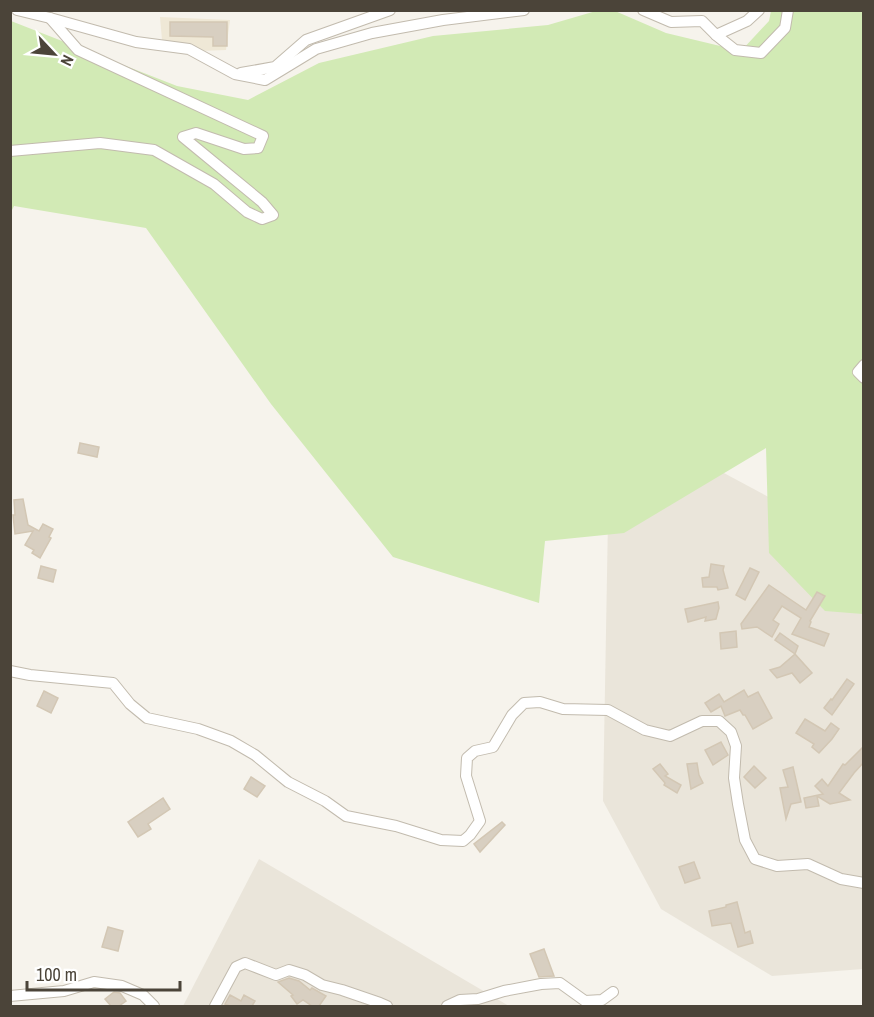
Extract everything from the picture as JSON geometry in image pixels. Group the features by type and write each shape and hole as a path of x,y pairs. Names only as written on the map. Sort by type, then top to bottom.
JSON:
{"street":[{"path":"17,10 136,42 189,49 235,74 265,80 316,50 372,33 443,20 524,10"},
{"path":"235,74 275,67 306,40 390,10"},
{"path":"643,10 671,22 702,21 735,50 761,53 785,28 788,10"},
{"path":"716,35 747,21 759,10"},
{"path":"10,151 100,143 154,150 213,184 247,212 262,219 273,215 262,202 183,137 196,133 244,149 258,148 263,136 78,50 50,18"},
{"path":"864,365 858,372 864,378"},
{"path":"10,671 113,683 130,704 147,718 198,729 231,741 255,755 288,782 325,801 346,816 396,826 441,840 463,841 470,836 480,821 466,776 467,758 475,751 493,747 512,715 524,703 540,702 563,709 608,710 645,730 670,736 702,721 719,721 731,732 736,746 734,778 738,804 745,840 755,859 777,866 808,864 841,879 864,883"},
{"path":"215,1006 236,966 245,963 276,975 289,970 305,975 322,985 387,1006"},
{"path":"10,996 64,991 94,982 122,986 143,995 154,1006"},
{"path":"447,1006 460,1000 478,999 541,984 560,983 585,1001 602,1000 613,992"}],"shaded area":[{"path":"160,17 230,20 226,50 200,51 162,40"},
{"path":"722,472 826,528 863,586 863,969 772,976 661,909 603,801 608,519"},
{"path":"259,859 509,1006 183,1006"}],"green space":[{"path":"596,11 615,11 666,33 741,51 769,21 771,11 863,11 863,614 825,611 769,553 766,448 624,533 545,541 539,603 393,557 271,404 146,228 14,206 11,212 11,21 177,86 248,100 319,63 433,36 548,25"}],"building":[{"path":"170,22 227,22 227,46 213,46 213,37 170,36"},
{"path":"80,443 99,447 97,457 78,453"},
{"path":"23,499 28,525 39,531 43,524 53,529 49,537 51,538 40,558 32,553 34,550 25,545 33,531 15,534 14,500"},
{"path":"711,564 724,566 728,588 718,590 717,587 703,587 702,578 709,577"},
{"path":"41,566 56,570 53,582 38,578"},
{"path":"750,568 759,572 745,600 736,595"},
{"path":"769,585 806,610 817,592 825,596 810,621 809,627 829,634 824,646 792,634 801,618 782,606 773,620 779,624 772,637 757,627 742,629 741,624"},
{"path":"718,602 716,619 705,621 706,617 688,622 685,609"},
{"path":"736,631 737,647 721,649 720,633"},
{"path":"780,633 798,646 795,654 775,640"},
{"path":"795,654 812,673 800,683 792,673 777,678 770,670 780,667"},
{"path":"847,679 854,684 832,715 824,708"},
{"path":"744,690 748,697 758,692 772,718 753,729 740,710 725,716 721,706 711,712 705,703 719,694 724,702"},
{"path":"44,691 58,698 51,713 37,706"},
{"path":"805,719 825,731 831,723 839,729 819,753 812,747 814,744 796,733"},
{"path":"721,742 728,755 713,765 705,750"},
{"path":"864,746 864,762 839,793 850,800 830,804 817,796 819,806 806,808 804,798 823,794 815,786 822,779 828,786 843,764 845,765"},
{"path":"697,763 703,783 691,789 687,764"},
{"path":"660,764 668,774 665,776 681,785 677,793 664,785 665,783 653,769"},
{"path":"754,766 766,778 755,788 744,777"},
{"path":"793,767 801,802 791,804 786,819 780,788 788,787 783,770"},
{"path":"251,777 265,786 257,797 244,789"},
{"path":"163,798 170,809 148,824 151,829 138,837 128,822"},
{"path":"502,822 505,825 480,852 474,844"},
{"path":"694,862 700,878 685,883 679,867"},
{"path":"737,902 745,933 750,931 753,943 738,947 731,923 712,926 709,911"},
{"path":"108,927 123,931 118,951 102,947"},
{"path":"544,949 554,976 539,977 530,954"},
{"path":"289,978 326,996 319,1006 312,1006 303,1000 297,1004 291,996 293,995 278,982"},
{"path":"114,992 120,993 126,1001 119,1006 111,1006 105,999"},
{"path":"230,995 241,1001 244,995 255,1001 252,1006 230,1006 225,1004"}]}
